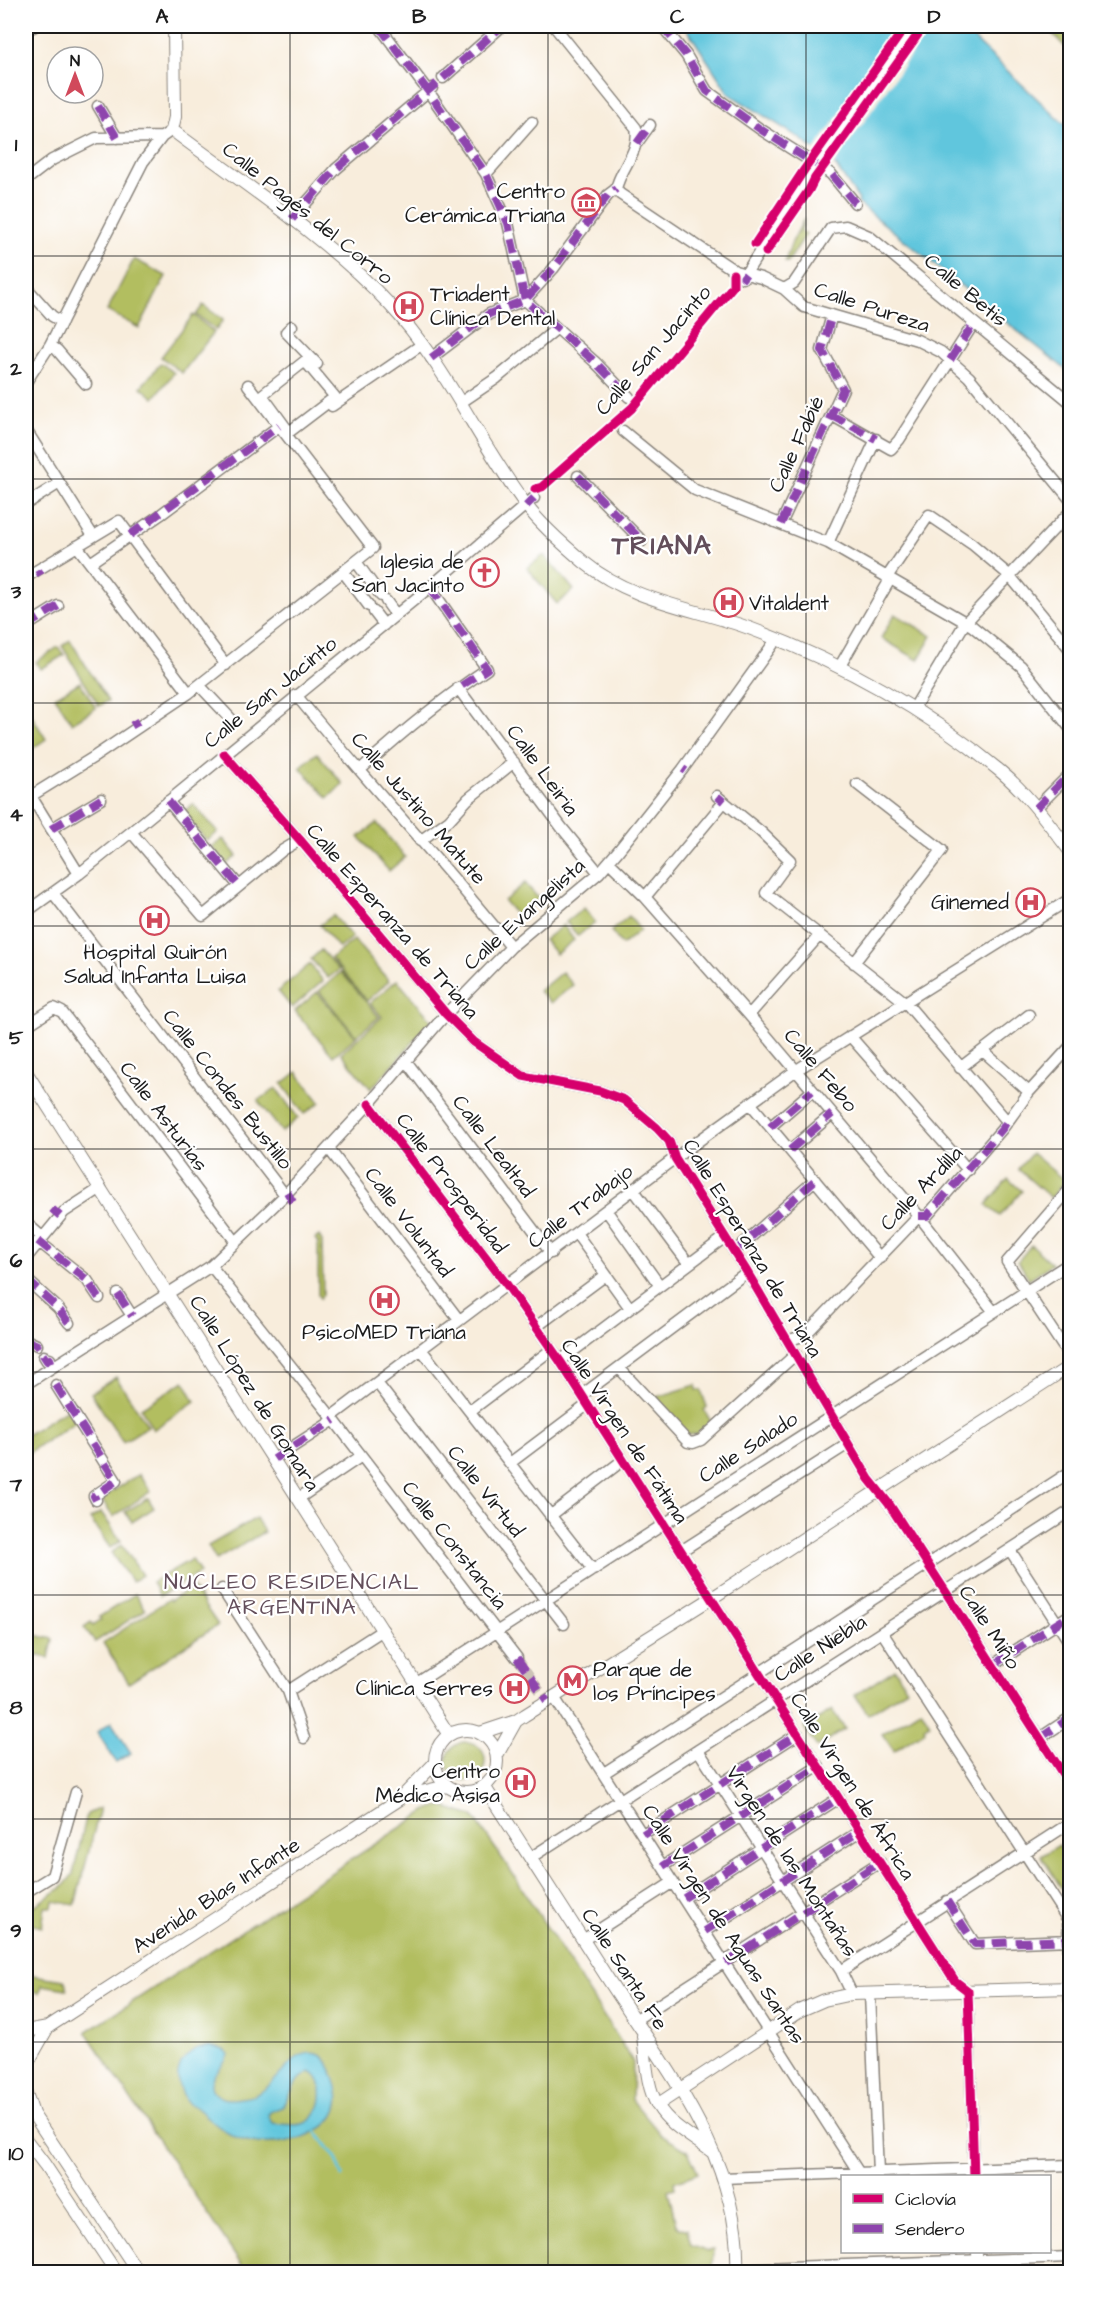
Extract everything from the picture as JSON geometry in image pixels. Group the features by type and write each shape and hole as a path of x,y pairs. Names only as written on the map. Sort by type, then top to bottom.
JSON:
{"main road":[{"path":"167,133 174,117 174,26"},
{"name":"Calle Pagés del Corro","path":"167,133 292,219 390,305 431,358 530,502 586,564 645,596 748,628 840,666 914,708 1002,772 1036,808 1071,851"},
{"name":"Calle López de Gomara","path":"26,1072 449,1735"},
{"path":"480,1733 516,1721 712,1598 1071,1365"},
{"path":"497,1755 516,1721"},
{"path":"470,1730 480,1733 494,1746 497,1767 492,1778 484,1786 475,1791 456,1791 447,1786 438,1776 435,1763 436,1752 441,1742 449,1735 470,1730"},
{"name":"Avenida Blas Infante","path":"48,2027 404,1796 435,1763"},
{"name":"Avenida Blas Infante","path":"404,1796 447,1786"},
{"name":"Calle Santa Fe","path":"484,1786 697,2116 722,2178 734,2221 737,2271"},
{"path":"657,2105 801,2010 824,2000 852,1994 1070,1988"},
{"path":"26,2031 48,2027"},
{"path":"26,2066 48,2027"},
{"path":"643,2032 650,2082 657,2105 682,2129 713,2153"},
{"path":"26,2093 33,2114 138,2272"},
{"path":"26,2140 116,2272"}],"street":[{"path":"26,30 34,26"},
{"path":"379,26 430,89 486,174 508,223 525,300 595,362 629,397"},
{"path":"443,78 502,26"},
{"path":"554,26 632,122 636,128 637,143"},
{"path":"662,26 686,55 707,91 760,129 831,174 855,203"},
{"path":"744,277 809,174 916,26"},
{"path":"292,219 336,169 430,89"},
{"path":"98,106 117,138"},
{"path":"486,174 532,122"},
{"path":"431,358 489,314 525,300 553,269 608,195 616,189 618,178 637,143 650,125"},
{"path":"26,180 52,160 96,138 167,133"},
{"path":"26,382 50,345 143,162 167,133"},
{"name":"Calle Pureza","path":"616,189 620,194 744,277 761,278 784,289 804,307 917,340 932,347 969,377 1071,499"},
{"name":"Calle Betis","path":"784,289 794,283 829,231 842,226 862,231 1071,402"},
{"path":"26,287 52,316 62,322"},
{"name":"Calle Fabié","path":"781,524 827,419 843,389 822,351 832,315"},
{"path":"827,419 876,439 891,448 974,323"},
{"path":"292,326 286,332 308,352 344,397"},
{"path":"460,403 496,378 556,329"},
{"path":"50,345 86,384"},
{"path":"290,440 344,397 421,345"},
{"path":"255,391 308,352"},
{"path":"305,361 335,397 289,432 255,391 305,361"},
{"path":"79,874 28,792 94,757 135,724 189,693 357,563 373,548 279,426 255,391"},
{"path":"90,563 279,426"},
{"path":"26,430 58,484 93,536"},
{"path":"623,431 695,490 828,543 972,626 1021,666 1071,728"},
{"path":"828,543 876,439"},
{"path":"578,476 642,541"},
{"path":"26,504 58,484"},
{"name":"Calle San Jacinto","path":"26,912 79,874 131,832 530,502"},
{"path":"914,708 965,623 1071,512"},
{"path":"840,666 888,583 887,577 929,515 972,544 1010,575 1071,649"},
{"path":"26,577 40,573 77,546 119,521 226,665"},
{"path":"77,546 189,693"},
{"path":"357,563 396,615"},
{"path":"344,573 384,625"},
{"path":"360,771 394,739 458,688 487,669 430,587"},
{"path":"26,626 58,606"},
{"name":"Calle Evangelista","path":"26,1384 211,1266 288,1196 446,1014 511,947 609,862 684,770 776,640"},
{"path":"199,685 246,736"},
{"name":"Calle Leiria","path":"458,688 562,828 599,873"},
{"name":"Calle Justino Matute","path":"296,695 420,841 462,886 511,947"},
{"name":"Calle Esperanza de Triana","path":"224,754 300,840 446,1014 474,1042 523,1076 600,1091 624,1100 669,1141 675,1158 747,1272 848,1444 878,1490"},
{"path":"420,841 449,820 468,799 514,762"},
{"path":"1036,808 1071,774"},
{"path":"854,963 942,850 857,784"},
{"path":"51,829 101,799"},
{"path":"645,897 720,800 761,831 790,860 766,893 906,1003 1007,1122"},
{"path":"168,801 239,886"},
{"path":"131,832 201,915 206,915 283,850 300,840"},
{"name":"Calle Febo","path":"609,862 645,897 749,1015 919,1216 994,1312"},
{"name":"Calle Condes Bustillo","path":"53,892 288,1196"},
{"name":"Calle Trabajo","path":"274,1459 333,1419 459,1320 750,1102 850,1036 1071,899"},
{"path":"749,1015 819,936"},
{"name":"Calle Asturias","path":"26,1026 54,1008 62,1012 236,1242"},
{"path":"960,1068 1029,1015"},
{"path":"850,1036 968,1170"},
{"name":"Calle Ardilla","path":"788,1341 805,1335 919,1216 927,1216 968,1170 1029,1092 1071,1047"},
{"path":"983,1050 1029,1092"},
{"name":"Calle Lealtad","path":"406,1061 551,1253"},
{"path":"771,1126 812,1091"},
{"path":"750,1102 880,1258"},
{"name":"Calle Prosperidad","path":"369,1104 507,1285"},
{"path":"790,1150 832,1114"},
{"name":"Calle Voluntad","path":"329,1149 459,1320"},
{"path":"734,1252 814,1180"},
{"path":"26,1258 56,1213 100,1188"},
{"path":"633,1189 689,1264"},
{"path":"1071,1189 1007,1262 1071,1358"},
{"path":"606,1210 660,1286"},
{"path":"26,1223 40,1239 87,1280 99,1298"},
{"path":"576,1233 630,1308"},
{"path":"560,1361 725,1237"},
{"name":"Calle Salado","path":"417,1683 1071,1263"},
{"name":"Calle Constancia","path":"211,1266 333,1419 517,1658"},
{"path":"510,1463 620,1369 747,1272"},
{"path":"536,1327 606,1275"},
{"path":"26,1279 58,1308 69,1323"},
{"name":"Calle Virgen de Fátima","path":"507,1285 560,1361 712,1598"},
{"path":"118,1294 132,1316"},
{"path":"26,1340 37,1345"},
{"path":"421,1349 593,1570"},
{"path":"470,1411 551,1350"},
{"path":"620,1369 688,1442 693,1443 701,1440 796,1354"},
{"path":"44,1356 47,1361 50,1359 53,1366"},
{"name":"Calle Virtud","path":"377,1383 564,1624"},
{"path":"56,1385 116,1481 93,1496 96,1500"},
{"path":"681,1551 848,1444"},
{"path":"299,1498 360,1457"},
{"path":"550,1516 622,1461"},
{"path":"604,1773 1071,1472"},
{"name":"Calle Miño","path":"878,1490 1071,1785"},
{"name":"Calle Niebla","path":"530,1858 1071,1511"},
{"path":"1010,1550 1071,1643"},
{"path":"222,1589 288,1691 304,1738"},
{"name":"Calle Virgen de África","path":"712,1598 955,1981 968,1991"},
{"path":"993,1665 1071,1615"},
{"path":"288,1691 383,1630"},
{"path":"882,1632 1024,1853 1067,1913 1071,2001"},
{"name":"Calle Virgen de Aguas Santas","path":"554,1697 860,2173"},
{"path":"1040,1738 1071,1718"},
{"path":"643,1834 798,1734"},
{"name":"Virgen de las Montañas","path":"698,1750 841,1971 852,1994"},
{"path":"663,1866 819,1766"},
{"path":"26,1892 52,1876 76,1792"},
{"path":"684,1898 839,1797"},
{"path":"841,1971 1071,1823"},
{"path":"705,1930 860,1831"},
{"path":"635,2020 726,1964 880,1862"},
{"path":"583,1940 673,1882"},
{"path":"947,1901 975,1944 1069,1940"},
{"path":"968,1991 974,2173"},
{"path":"870,1994 878,2172"},
{"path":"722,2178 878,2172 974,2173 1071,2165"},
{"path":"737,2271 977,2256 1071,2257"},
{"path":"977,2256 978,2272"}],"green space":[{"path":"1045,26 1070,26 1070,52"},
{"path":"804,219 801,231 806,234 788,262 785,262 791,244"},
{"path":"134,259 166,276 139,328 107,311"},
{"path":"203,305 223,320 216,330 196,315"},
{"path":"193,315 214,332 182,373 161,357"},
{"path":"161,363 174,373 154,398 141,387"},
{"path":"544,555 574,590 557,604 527,568"},
{"path":"895,614 932,636 918,660 881,638"},
{"path":"70,640 108,701 99,706 62,646"},
{"path":"58,647 64,655 41,669 36,662"},
{"path":"80,682 96,708 72,723 55,697"},
{"path":"30,713 46,739 26,753 26,716"},
{"path":"317,753 343,784 328,798 300,767"},
{"path":"193,804 218,832 207,841 182,813"},
{"path":"377,823 405,857 389,871 359,837"},
{"path":"223,839 237,856 226,865 212,847"},
{"path":"525,883 539,899 517,916 504,901"},
{"path":"584,908 595,922 578,936 566,922"},
{"path":"333,915 352,937 339,948 320,925"},
{"path":"629,916 640,930 622,945 611,931"},
{"path":"563,925 574,940 556,954 544,940"},
{"path":"354,940 389,981 367,1001 331,958"},
{"path":"321,950 339,970 328,978 311,959"},
{"path":"310,964 323,981 292,1008 278,991"},
{"path":"341,972 379,1017 356,1036 319,991"},
{"path":"562,972 573,985 551,1003 539,991"},
{"path":"397,980 432,1021 371,1089 341,1053 382,1017 370,1003"},
{"path":"317,992 356,1037 333,1056 295,1011"},
{"path":"297,1072 320,1102 304,1114 282,1084"},
{"path":"276,1088 298,1118 282,1132 258,1101"},
{"path":"1032,1153 1065,1181 1051,1198 1018,1169"},
{"path":"1008,1179 1022,1191 1000,1216 986,1205"},
{"path":"319,1236 322,1241 323,1295 320,1298 318,1295 318,1243 315,1239"},
{"path":"1031,1245 1052,1264 1029,1279 1018,1261"},
{"path":"116,1377 148,1426 123,1442 91,1393"},
{"path":"184,1381 195,1401 153,1430 141,1408"},
{"path":"696,1385 697,1390 701,1390 707,1407 704,1410 712,1423 700,1433 689,1434 685,1433 653,1398"},
{"path":"69,1408 77,1421 26,1454 26,1435"},
{"path":"139,1474 151,1491 113,1517 101,1499"},
{"path":"148,1498 154,1508 132,1522 125,1512"},
{"path":"101,1512 121,1541 110,1548 90,1519"},
{"path":"256,1518 264,1532 216,1560 208,1546"},
{"path":"122,1545 142,1575 132,1582 111,1553"},
{"path":"192,1559 200,1573 160,1596 152,1582"},
{"path":"192,1587 218,1625 129,1683 103,1643 169,1599 170,1601"},
{"path":"135,1594 145,1610 95,1642 84,1627 91,1622 93,1625 101,1620 99,1617"},
{"path":"26,1633 53,1639 49,1658 26,1653"},
{"path":"895,1669 907,1689 868,1714 855,1695"},
{"path":"921,1709 930,1724 924,1728 925,1731 894,1751 882,1734"},
{"path":"832,1710 845,1729 817,1747 804,1727"},
{"path":"466,1742 479,1748 485,1761 479,1774 466,1780 453,1774 447,1761 453,1748"},
{"path":"440,1806 473,1816 513,1874 633,2062 632,2100 661,2135 688,2151 698,2173 674,2182 675,2188 668,2190 676,2225 687,2229 691,2244 707,2251 713,2250 712,2272 246,2272 86,2032 429,1809"},
{"path":"100,1808 75,1905 53,1901 52,1907 45,1907 42,1927 26,1923 26,1911 63,1887 73,1874 87,1814"},
{"path":"1059,1845 1070,1863 1070,1883 1062,1889 1041,1856"},
{"path":"26,1974 64,1980 67,1989 42,1985 40,1993 26,1990"}],"water":[{"path":"685,26 960,26 1065,125 1070,120 1070,373 858,203 859,200 836,166 798,137 729,94"},
{"path":"111,1722 131,1753 116,1762 97,1732"},
{"path":"210,2046 224,2050 228,2054 225,2062 213,2077 211,2085 217,2095 229,2099 259,2093 300,2056 312,2053 320,2055 330,2065 337,2088 339,2102 334,2115 317,2131 294,2140 258,2143 236,2138 189,2104 182,2095 178,2076 180,2068 191,2053","holes":["310,2072 316,2076 321,2098 316,2113 311,2119 297,2125 272,2123 268,2115 282,2107 298,2080"]}],"pier":[{"path":"902,26 931,26 832,167 813,152"}],"waterway":[{"path":"316,2131 336,2158 343,2176"}],"tunnel":[{"path":"517,1658 547,1701"}],"marked path":[{"path":"379,26 486,174 508,223 525,300 595,362 629,397"},
{"path":"292,219 336,169 502,26"},
{"path":"662,26 686,55 707,91 760,129 831,174 855,203"},
{"path":"98,106 117,138"},
{"path":"637,143 650,125"},
{"path":"431,358 489,314 525,300 553,269 608,195 616,189"},
{"path":"741,280 746,274"},
{"path":"781,524 843,389 822,350 832,315"},
{"path":"950,360 974,323"},
{"path":"831,415 876,439"},
{"path":"130,535 279,426"},
{"path":"578,476 642,541"},
{"path":"526,506 534,498"},
{"path":"38,570 41,575"},
{"path":"430,587 487,669 458,688"},
{"path":"26,626 58,606"},
{"path":"133,720 137,727"},
{"path":"1036,808 1070,774"},
{"path":"717,796 724,802"},
{"path":"51,829 101,799"},
{"path":"168,801 239,886"},
{"path":"770,1127 812,1091"},
{"path":"790,1150 832,1114"},
{"path":"919,1216 927,1216 1007,1121"},
{"path":"734,1252 815,1180"},
{"path":"287,1192 293,1202"},
{"path":"52,1209 60,1216"},
{"path":"38,1241 87,1280 99,1298"},
{"path":"26,1279 58,1308 69,1323"},
{"path":"118,1294 132,1316"},
{"path":"26,1340 37,1345 47,1361 50,1359 53,1367"},
{"path":"56,1385 116,1481 94,1496 96,1500"},
{"path":"274,1459 334,1420"},
{"path":"993,1665 1070,1615"},
{"path":"517,1658 547,1701"},
{"path":"1040,1738 1070,1718"},
{"path":"643,1834 798,1734"},
{"path":"663,1866 819,1766"},
{"path":"684,1898 839,1798"},
{"path":"705,1931 860,1831"},
{"path":"726,1963 880,1862"},
{"path":"947,1901 975,1944 1069,1940"}],"cycle path":[{"path":"755,244 804,170 906,26"},
{"path":"766,252 815,178 924,26"},
{"path":"535,489 542,487 632,408 733,286 733,274"},
{"path":"224,754 300,840 446,1014 474,1042 523,1076 600,1091 624,1100 669,1141 675,1158 747,1272 869,1479 889,1504 1070,1785"},
{"path":"369,1104 507,1285 560,1361 955,1981 968,1991 974,2175"}],"place":[{"name":"Centro Cerámica Triana","path":"586,203"},
{"name":"Triadent Clínica Dental","path":"409,306"},
{"name":"Iglesia de San Jacinto","path":"485,573"},
{"name":"Vitaldent","path":"728,603"},
{"name":"Ginemed","path":"1030,902"},
{"name":"Hospital Quirón Salud Infanta Luisa","path":"155,921"},
{"name":"PsicoMED Triana","path":"384,1301"},
{"name":"Parque de los Príncipes","path":"572,1681"},
{"name":"Clínica Serres","path":"514,1688"},
{"name":"Centro Médico Asisa","path":"521,1783"}],"district":[{"name":"TRIANA","path":"662,545"},
{"name":"NUCLEO RESIDENCIAL ARGENTINA","path":"292,1594"}]}
